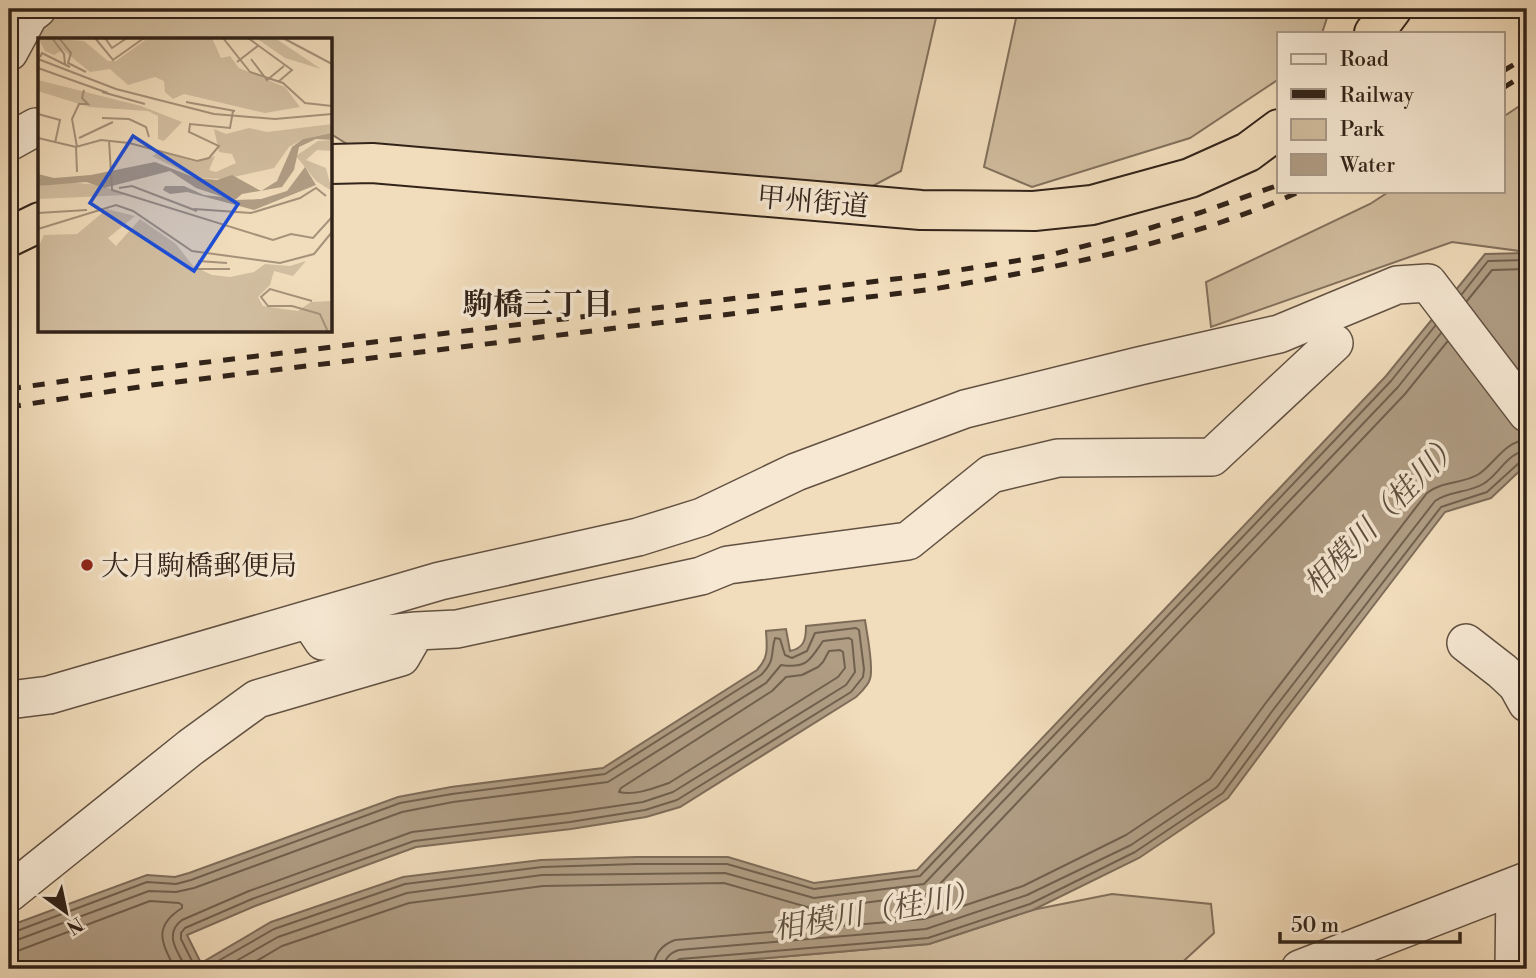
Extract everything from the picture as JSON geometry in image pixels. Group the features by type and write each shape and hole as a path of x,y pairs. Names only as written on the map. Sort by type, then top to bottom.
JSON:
{"highway":[{"path":"1375,32 1392,9"},
{"name":"甲州街道","path":"332,164 372,163 921,210 1034,211 1092,205 1190,178 1248,152 1277,130"},
{"path":"9,237 38,223"}],"street":[{"path":"9,52 29,15 37,9"},
{"path":"9,700 49,695 440,581 638,537 702,517 796,472 965,409 1279,334 1396,285 1429,283 1527,413"},
{"path":"309,620 323,641 457,629 701,576 728,565 908,541 991,474 1058,458 1212,457 1334,343"},
{"path":"9,893 191,747 257,699 401,657 416,631"},
{"path":"1466,643 1517,685 1527,703"},
{"path":"1300,969 1521,884 1514,969"}],"green space":[{"path":"9,9 938,9 901,171 852,197 363,154 332,135 332,38 38,38 9,42"},
{"path":"1018,9 1330,9 1322,32 1277,32 1277,80 1190,138 1032,187 984,167"},
{"path":"1527,101 1527,252 1452,242 1211,327 1206,282 1370,204 1388,192 1504,192 1504,116"},
{"path":"1112,894 1211,904 1214,933 1175,969 640,969 929,944 1032,910"}],"water":[{"name":"相模川（桂川）","path":"1527,253 1527,464 1491,498 1445,512 1228,798 1139,858 1033,910 929,944 640,969 9,969 9,926 147,875 175,877 189,873 398,797 451,787 603,768 757,670 765,656 766,631 786,629 790,651 803,643 806,626 865,620 871,667 866,686 856,697 680,807 646,817 571,829 416,847 255,906 187,935 201,963 271,922 403,877 541,860 728,857 814,883 917,870 1386,376 1485,254"}],"railway":[{"path":"1504,70 1527,57"},
{"path":"1504,87 1527,73"},
{"path":"9,389 150,369 928,275 1046,256 1131,234 1277,186"},
{"path":"9,407 152,385 934,289 1028,272 1167,239 1299,192"}],"place":[{"name":"大月駒橋郵便局","path":"87,565"}],"district":[{"name":"駒橋三丁目","path":"538,304"}]}
